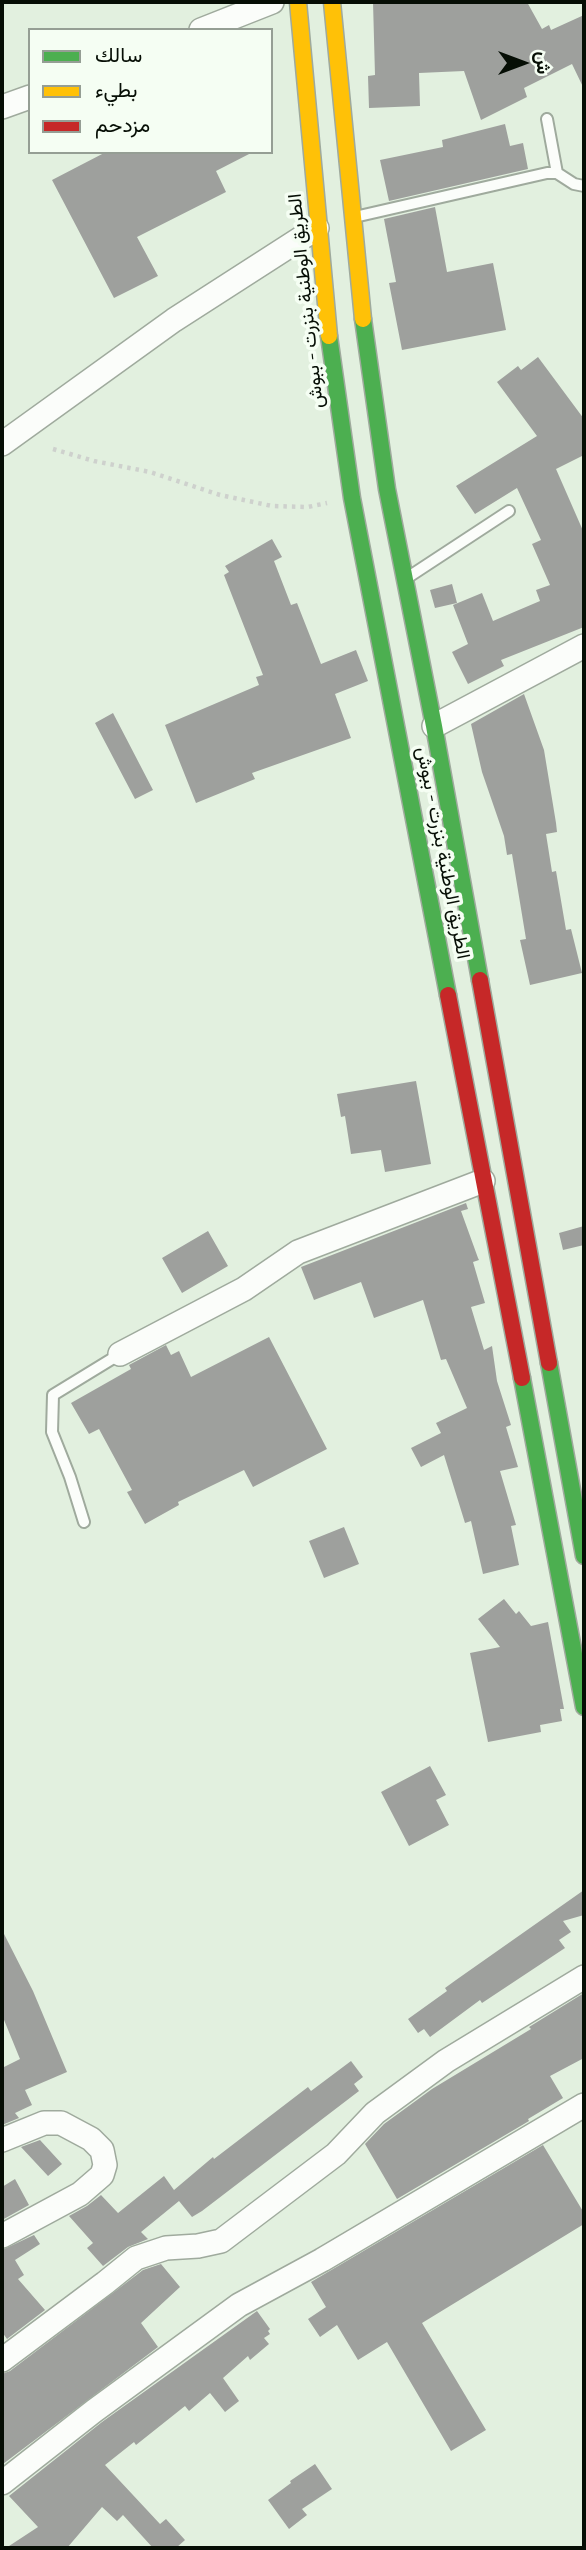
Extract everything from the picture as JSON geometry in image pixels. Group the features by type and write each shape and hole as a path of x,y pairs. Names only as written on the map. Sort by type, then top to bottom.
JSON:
{"main road":[{"name":"الطريق الوطنية بنزرت - ببوش","path":"298,2 317,228 332,364 352,498 584,1707"},
{"name":"الطريق الوطنية بنزرت - ببوش","path":"332,2 364,327 379,435 584,1556"}],"street":[{"path":"206,28 272,2"},
{"path":"2,107 28,98"},
{"path":"2,444 174,320 317,228"},
{"path":"433,726 584,646"},
{"path":"120,1354 244,1289 298,1252 483,1181"},
{"path":"2,2360 136,2258 166,2248 221,2241 336,2154 375,2113 446,2061 584,1977"},
{"path":"2,2483 94,2411 239,2305 322,2260 584,2105"},
{"path":"2,2140 44,2123 61,2123 91,2139 102,2150 106,2165 103,2175 80,2194 2,2236"}],"lane":[{"path":"547,119 557,173"},
{"path":"353,217 547,173 557,173 574,184 584,186"},
{"path":"404,580 509,511"},
{"path":"84,1522 52,1432 53,1395 120,1354"}],"path":[{"path":"53,449 93,461 150,472 220,495 272,506 309,507 352,498"}],"building":[{"path":"373,2 527,2 542,29 549,25 551,30 584,15 584,89 572,64 524,88 527,97 481,120 464,71 419,73 420,106 369,108 368,76 375,75"},
{"path":"505,124 510,146 523,143 528,169 389,201 380,160 443,147 442,140"},
{"path":"102,154 249,154 216,171 226,192 137,237 158,276 114,298 52,180"},
{"path":"435,207 447,272 493,263 506,330 402,350 389,283 396,282 384,219"},
{"path":"538,357 584,419 584,455 556,469 584,533 584,627 501,660 504,666 468,684 452,652 468,644 453,605 482,593 493,621 540,601 536,590 550,585 532,544 541,540 517,488 475,514 456,486 537,436 497,382 518,366 521,370"},
{"path":"272,539 282,557 274,561 291,605 297,603 321,664 356,650 368,681 335,694 351,738 252,773 255,779 196,803 165,725 259,685 256,677 263,675 224,575 229,572 225,566"},
{"path":"452,584 457,603 435,608 430,590"},
{"path":"524,694 544,750 556,823 557,832 546,834 552,872 556,871 566,930 571,929 582,973 530,985 520,940 526,939 512,854 507,855 504,836 482,772 471,724"},
{"path":"113,713 153,790 135,799 95,723"},
{"path":"416,1081 431,1164 385,1172 381,1150 351,1154 345,1116 341,1117 337,1094"},
{"path":"466,1203 468,1209 461,1211 479,1260 473,1262 485,1303 471,1307 484,1350 492,1346 497,1381 511,1425 506,1427 518,1467 500,1471 516,1525 511,1526 519,1565 483,1574 471,1521 465,1523 444,1455 421,1467 411,1448 441,1433 436,1423 467,1408 446,1359 441,1360 423,1300 374,1318 361,1282 314,1300 301,1267"},
{"path":"584,1226 584,1245 563,1250 559,1233"},
{"path":"208,1231 228,1266 182,1293 162,1258"},
{"path":"269,1337 327,1449 253,1487 244,1470 178,1502 179,1505 145,1524 127,1492 132,1490 99,1429 89,1434 71,1403 131,1369 129,1365 166,1345 171,1355 179,1351 191,1377"},
{"path":"344,1527 359,1564 324,1578 309,1541"},
{"path":"504,1599 516,1614 519,1611 531,1626 548,1622 564,1709 560,1709 562,1721 540,1725 541,1732 488,1742 470,1653 500,1647 478,1619"},
{"path":"430,1766 446,1795 436,1800 449,1825 409,1846 381,1792"},
{"path":"584,1890 584,1915 563,1921 571,1932 559,1940 565,1948 482,2003 480,2000 430,2037 424,2029 418,2033 408,2019 447,1991 445,1988"},
{"path":"2,1930 33,1991 67,2072 25,2090 32,2105 15,2113 19,2118 2,2125 2,2068 20,2059 2,2015"},
{"path":"584,1993 584,2058 550,2076 563,2098 397,2199 365,2144 384,2124 432,2089 531,2029 529,2027"},
{"path":"351,2061 363,2077 354,2084 359,2091 202,2211 192,2217 179,2201 141,2232 148,2239 128,2247 103,2266 87,2248 93,2243 69,2216 101,2195 118,2213 164,2176 174,2190 213,2157 214,2159 308,2087 311,2091"},
{"path":"40,2140 62,2164 48,2176 21,2147"},
{"path":"543,2145 584,2213 584,2224 422,2323 486,2430 451,2451 387,2342 358,2360 337,2325 320,2337 308,2319 326,2307 311,2282"},
{"path":"15,2179 29,2205 2,2220 2,2187"},
{"path":"34,2235 40,2244 15,2260 24,2275 18,2279 45,2310 7,2339 2,2332 2,2250"},
{"path":"161,2264 180,2287 141,2323 158,2347 3,2464 2,2374 10,2371 143,2270"},
{"path":"257,2311 270,2329 270,2334 264,2338 269,2344 250,2360 248,2356 223,2378 239,2401 225,2412 210,2393 189,2411 185,2406 136,2445 134,2442 105,2465 160,2524 166,2519 185,2540 176,2548 153,2548 123,2515 117,2521 102,2507 67,2548 6,2548 38,2527 9,2496 102,2422"},
{"path":"315,2464 332,2489 302,2509 307,2515 289,2529 268,2500"}],"traffic: fast":[{"path":"363,319 387,489 480,980"},
{"path":"329,336 352,498 448,995"},
{"path":"549,1363 584,1556"},
{"path":"522,1378 584,1707"}],"traffic: slow":[{"path":"298,2 329,336"},
{"path":"332,2 363,319"}],"traffic: jam":[{"path":"480,980 549,1363"},
{"path":"448,995 522,1378"}]}
